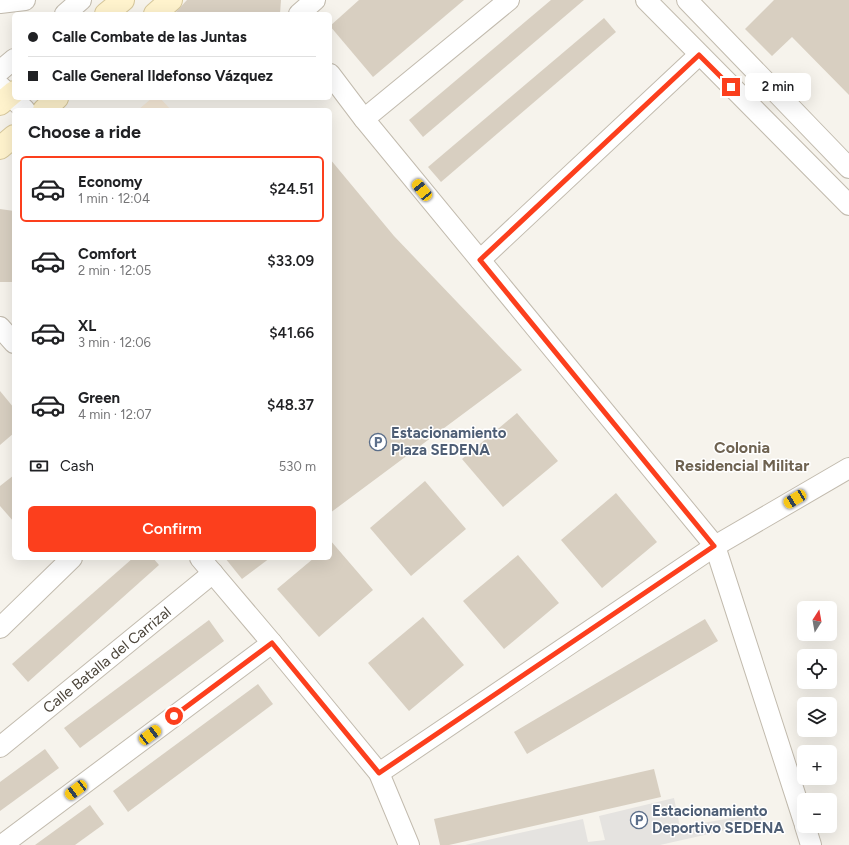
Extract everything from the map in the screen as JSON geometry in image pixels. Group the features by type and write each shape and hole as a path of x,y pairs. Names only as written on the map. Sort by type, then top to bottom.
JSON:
{"main road":[{"path":"108,12 123,0"},
{"path":"156,12 171,0"},
{"path":"46,108 56,100"},
{"path":"0,148 12,138"}],"street":[{"path":"0,3 25,0"},
{"path":"67,12 81,0"},
{"path":"301,12 315,0"},
{"path":"364,119 509,0"},
{"path":"646,0 849,205"},
{"path":"687,0 849,168"},
{"path":"480,260 699,55"},
{"path":"0,71 12,60"},
{"path":"332,77 364,119 714,546 797,801"},
{"path":"0,327 12,341"},
{"path":"379,773 714,546 849,468"},
{"path":"0,628 70,560"},
{"path":"202,560 379,773 409,845"},
{"name":"Calle Batalla del Carrizal","path":"0,748 213,573"},
{"path":"2,845 272,643"},
{"path":"807,833 811,845"}],"shaded area":[{"path":"150,100 162,100 169,108 140,108"},
{"name":"Estacionamiento Deportivo SEDENA","path":"674,798 680,827 760,813 762,822 660,845 465,845 583,819 588,842 605,840 599,816"}],"building":[{"path":"187,0 281,0 280,12 176,12"},
{"path":"359,0 464,0 373,77 332,28 332,24"},
{"path":"551,0 584,0 423,137 409,120"},
{"path":"774,0 849,0 849,95 792,37 772,56 745,29"},
{"path":"604,18 616,32 441,182 428,167"},
{"name":"Estacionamiento Plaza SEDENA","path":"332,161 394,236 522,370 332,512"},
{"path":"0,209 12,211 12,282 0,282"},
{"path":"0,391 12,406 12,435 0,445"},
{"path":"517,413 558,461 503,507 462,459"},
{"path":"12,477 12,520 0,506 0,486"},
{"path":"425,481 466,529 411,576 370,528"},
{"path":"616,493 657,542 602,588 561,540"},
{"path":"332,542 373,590 319,637 277,589 312,560 332,560"},
{"path":"518,555 559,603 504,649 463,601"},
{"path":"131,560 155,560 159,565 28,682 12,664"},
{"path":"227,560 267,560 242,579"},
{"path":"423,617 464,665 409,711 368,663"},
{"path":"705,619 718,641 527,754 514,732"},
{"path":"209,620 224,641 80,748 64,728"},
{"path":"258,684 273,704 128,812 113,791"},
{"path":"45,749 59,768 0,811 0,782"},
{"path":"654,769 661,797 449,845 440,845 434,819"},
{"path":"90,805 104,824 75,845 35,845"}],"place":[{"name":"Estacionamiento Plaza SEDENA","path":"378,442"},
{"name":"Estacionamiento Deportivo SEDENA","path":"639,820"}],"district":[{"name":"Colonia Residencial Militar","path":"742,456"}],"route":[{"path":"174,716 272,643 379,773 714,546 480,260 699,55 731,87"}]}
